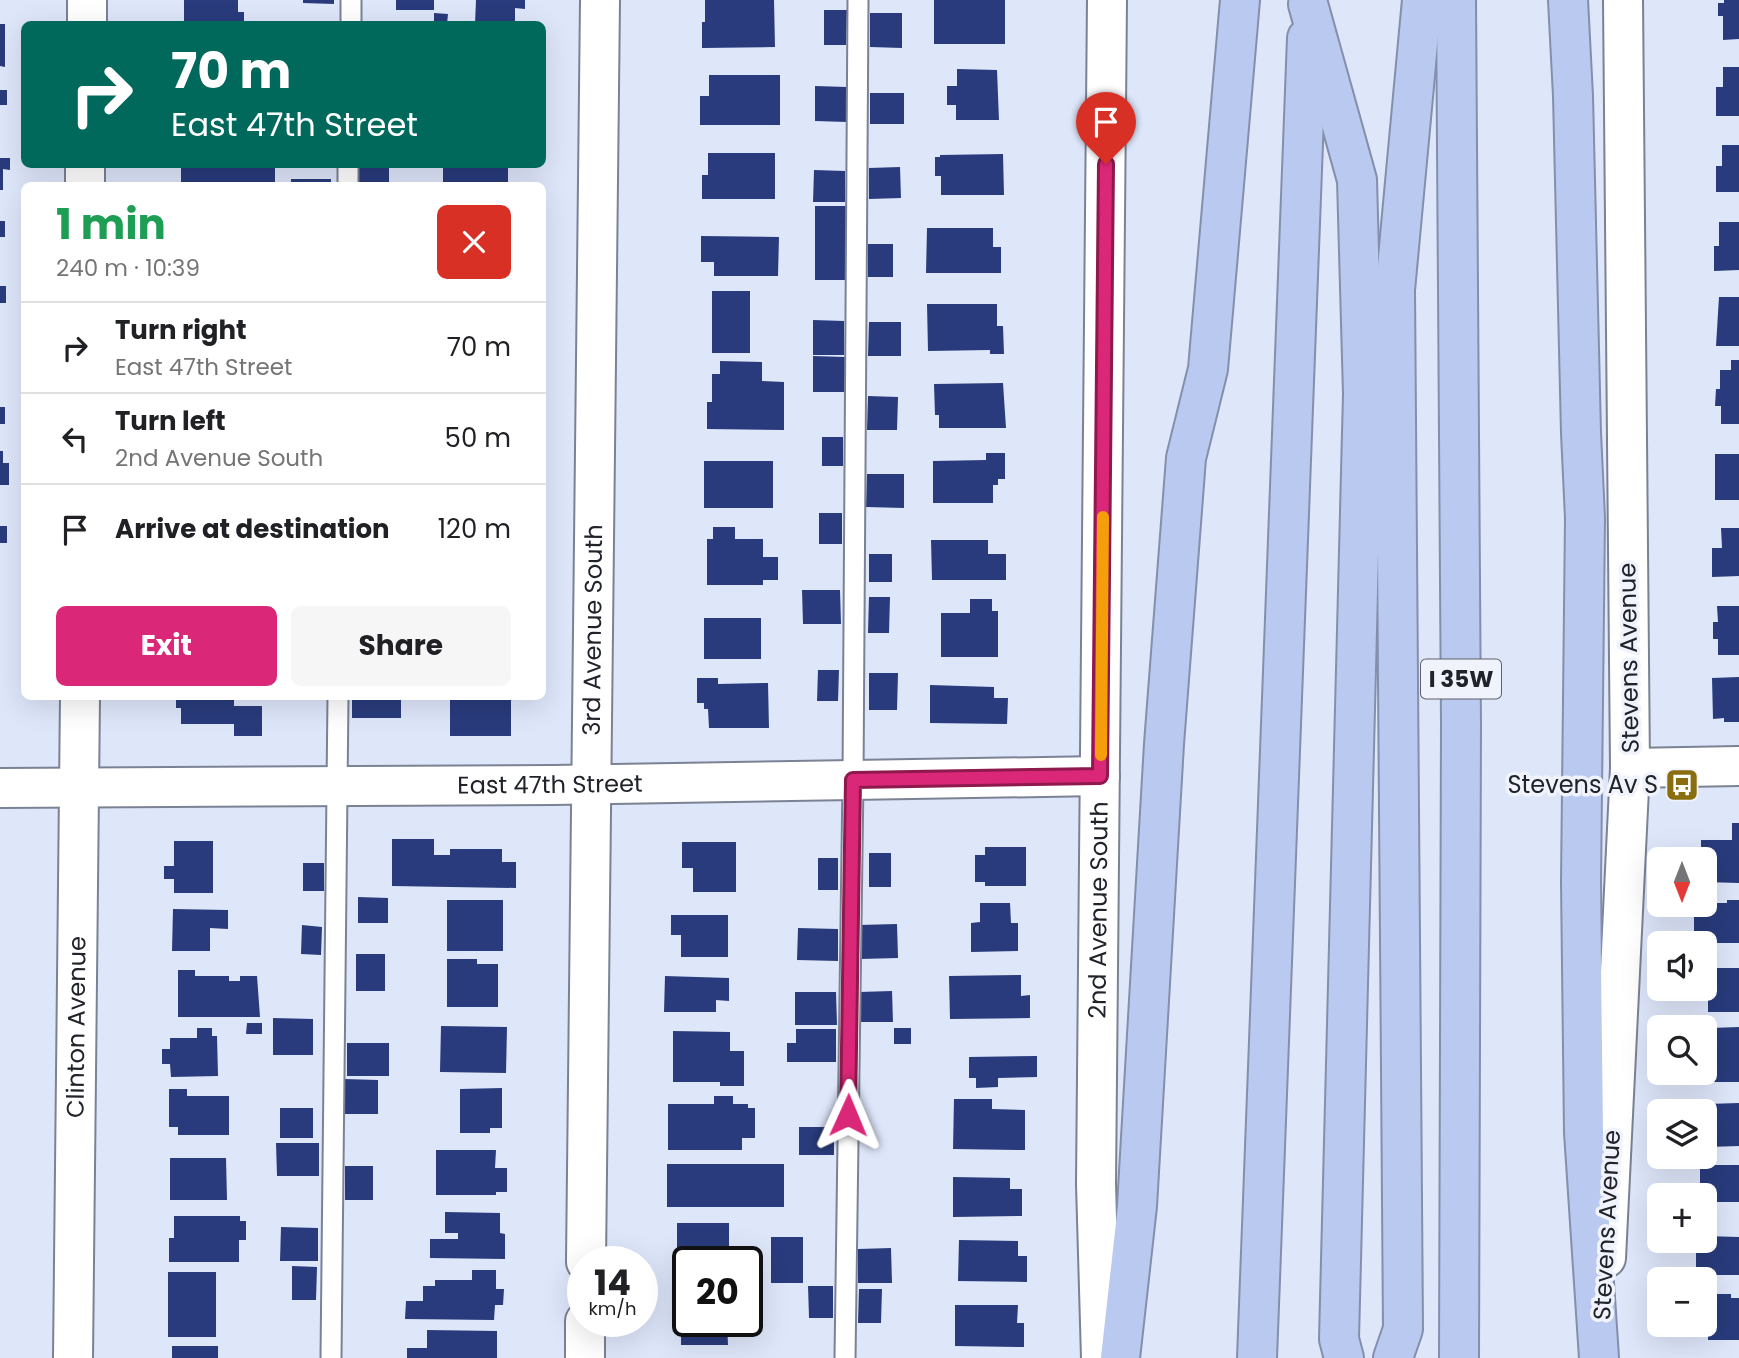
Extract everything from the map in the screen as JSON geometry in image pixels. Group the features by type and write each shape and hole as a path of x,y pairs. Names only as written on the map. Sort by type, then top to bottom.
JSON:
{"highway":[{"path":"1120,1358 1138,1206 1164,744 1186,458 1208,369 1240,0"},
{"path":"1393,1358 1403,1329 1395,290 1422,0"},
{"name":"I 35W","path":"1457,0 1461,711 1459,1358"},
{"path":"1568,0 1585,518 1581,882 1584,1132 1600,1358"},
{"path":"1257,1358 1308,2"},
{"path":"1308,2 1357,180 1363,394 1339,1339 1344,1358"}],"street":[{"path":"86,21 87,0"},
{"name":"3rd Avenue South","path":"586,1246 600,0"},
{"name":"2nd Avenue South","path":"1101,1358 1096,1184 1107,0"},
{"name":"Stevens Avenue","path":"1600,1358 1630,768 1623,0"},
{"name":"Clinton Avenue","path":"73,1358 80,700"},
{"path":"1630,768 1739,766"},
{"name":"East 47th Street","path":"0,788 592,784 1100,776"},
{"path":"584,1358 585,1337"}],"lane":[{"path":"351,0 351,21"},
{"path":"845,1358 853,780 858,0"},
{"path":"331,1358 338,700"}],"building":[{"path":"184,0 238,0 238,12 244,12 244,21 184,21"},
{"path":"303,0 334,0 334,4 303,3"},
{"path":"396,0 434,0 434,10 396,10"},
{"path":"476,0 525,0 525,9 515,8 515,21 475,21"},
{"path":"705,0 774,0 775,47 702,48"},
{"path":"934,0 1005,0 1005,44 934,44"},
{"path":"1724,0 1739,0 1739,39 1723,40 1723,16 1718,16 1718,3 1724,3"},
{"path":"824,10 847,10 846,45 824,45"},
{"path":"434,13 448,14 447,21 434,21"},
{"path":"870,13 902,13 902,48 870,47"},
{"path":"0,24 5,24 5,67 0,66"},
{"path":"1723,67 1739,67 1739,116 1716,116 1716,87 1723,87"},
{"path":"957,69 997,70 999,120 956,120 956,105 947,105 947,86 957,86"},
{"path":"709,75 780,75 780,125 700,125 700,96 709,96"},
{"path":"815,86 847,87 847,122 815,121"},
{"path":"0,90 7,90 7,105 0,105"},
{"path":"870,93 904,93 904,124 870,124"},
{"path":"1722,145 1739,145 1739,192 1716,192 1716,166 1722,166"},
{"path":"708,153 775,153 775,199 702,199 702,175 708,175"},
{"path":"1003,154 1004,195 941,195 941,176 935,176 935,157"},
{"path":"0,158 10,158 10,170 3,169 3,190 0,190"},
{"path":"900,167 901,198 869,199 869,168"},
{"path":"181,168 275,168 275,182 181,182"},
{"path":"354,168 389,168 389,182 354,182"},
{"path":"443,168 508,168 508,182 443,182"},
{"path":"814,170 845,171 845,202 813,202"},
{"path":"291,179 331,179 331,182 291,182"},
{"path":"815,206 846,206 846,280 815,280"},
{"path":"0,221 5,221 5,237 0,237"},
{"path":"1719,222 1739,222 1739,270 1714,271 1714,246 1719,246"},
{"path":"927,228 993,228 993,247 1001,247 1001,273 926,273"},
{"path":"701,236 779,237 778,276 714,276 714,262 701,262"},
{"path":"868,244 893,244 893,277 868,277"},
{"path":"0,286 6,286 6,303 0,303"},
{"path":"712,291 750,291 750,353 712,353"},
{"path":"1719,297 1739,297 1739,346 1716,346"},
{"path":"927,304 997,304 997,326 1003,326 1004,354 990,354 990,350 928,351"},
{"path":"813,320 844,321 844,355 813,355"},
{"path":"869,322 901,322 901,356 868,356"},
{"path":"813,356 845,357 845,392 813,392"},
{"path":"1731,360 1739,360 1739,424 1721,424 1721,406 1715,406 1716,389 1720,389 1720,370 1731,370"},
{"path":"720,361 762,362 762,381 784,382 784,430 707,429 707,402 712,402 712,374 720,374"},
{"path":"1003,383 1006,428 939,428 939,415 935,415 934,384"},
{"path":"868,396 898,397 897,430 867,430"},
{"path":"0,407 5,407 5,424 0,424"},
{"path":"822,437 843,437 843,466 822,466"},
{"path":"0,451 3,451 3,463 9,463 9,485 0,485"},
{"path":"986,453 1005,453 1005,479 998,479 998,485 993,485 993,503 933,503 933,461 986,460"},
{"path":"1715,454 1739,454 1739,500 1715,500"},
{"path":"704,461 773,461 773,508 704,508"},
{"path":"867,474 904,474 904,508 866,507"},
{"path":"819,513 842,513 842,544 819,544"},
{"path":"0,526 7,526 7,543 0,543"},
{"path":"713,527 735,527 735,539 763,539 763,557 778,557 778,580 763,580 763,585 707,585 707,539 713,539"},
{"path":"1721,528 1739,528 1739,576 1712,577 1712,548 1722,548"},
{"path":"931,540 988,540 988,554 1006,554 1006,580 932,580"},
{"path":"869,554 892,554 892,582 869,582"},
{"path":"802,590 840,590 841,624 803,624"},
{"path":"869,597 890,597 889,633 868,633"},
{"path":"970,599 992,599 992,611 998,611 998,657 941,657 941,613 970,613"},
{"path":"1717,606 1739,606 1739,655 1718,655 1718,639 1713,639 1713,622 1718,622"},
{"path":"704,618 761,618 761,659 704,659"},
{"path":"818,670 839,670 838,701 817,701"},
{"path":"869,673 898,673 897,710 869,710"},
{"path":"1739,677 1739,722 1724,722 1724,718 1713,719 1712,678"},
{"path":"697,678 718,678 718,684 768,683 769,728 709,728 708,709 704,709 704,703 697,703"},
{"path":"930,685 994,687 994,698 1008,698 1007,724 930,723"},
{"path":"176,700 234,700 234,706 262,706 262,736 234,736 234,724 181,724 181,708 176,708"},
{"path":"352,700 401,700 401,718 352,718"},
{"path":"450,700 511,700 511,736 450,736"},
{"path":"1732,823 1739,823 1739,883 1717,882 1717,847 1701,847 1701,840 1732,840"},
{"path":"392,839 434,839 434,855 450,855 450,849 502,849 502,862 516,862 516,888 392,886"},
{"path":"174,841 213,841 213,893 174,893 174,879 164,879 164,866 174,866"},
{"path":"682,842 736,842 736,892 693,892 693,868 682,868"},
{"path":"985,847 1026,847 1026,886 985,886 985,882 975,882 975,855 985,855"},
{"path":"869,853 891,853 891,887 869,887"},
{"path":"818,858 838,858 838,890 818,890"},
{"path":"303,863 324,863 324,891 303,891"},
{"path":"358,897 388,898 388,923 358,923"},
{"path":"447,900 503,900 503,951 447,951"},
{"path":"1727,900 1739,900 1739,943 1717,943 1717,931 1694,931 1694,917 1717,917 1717,903 1727,903"},
{"path":"980,903 1010,903 1011,923 1018,923 1018,951 971,952 971,923 980,922"},
{"path":"173,909 228,910 228,929 210,928 210,951 172,951"},
{"path":"671,915 728,915 728,957 681,957 681,935 671,935"},
{"path":"897,924 898,958 860,959 859,925"},
{"path":"302,925 322,927 321,955 301,954"},
{"path":"798,928 838,929 838,961 797,960"},
{"path":"356,954 385,954 385,991 356,991"},
{"path":"447,959 477,959 477,964 498,964 498,1007 447,1007"},
{"path":"1717,968 1739,968 1739,1012 1708,1012 1708,1001 1717,1001"},
{"path":"178,970 195,970 195,976 229,976 229,981 240,981 240,976 257,976 260,1017 178,1017"},
{"path":"1021,975 1021,996 1030,995 1030,1018 950,1019 949,976"},
{"path":"665,976 729,978 729,1001 716,1000 716,1012 664,1012"},
{"path":"892,991 893,1022 860,1022 859,992"},
{"path":"795,992 836,992 837,1025 795,1025"},
{"path":"273,1018 313,1019 313,1055 273,1055"},
{"path":"247,1023 262,1023 262,1034 246,1034"},
{"path":"441,1026 507,1027 506,1073 440,1072"},
{"path":"1739,1027 1739,1082 1717,1082 1717,1028"},
{"path":"197,1028 212,1028 212,1036 217,1036 218,1076 171,1077 170,1064 162,1064 162,1049 170,1049 170,1038 197,1038"},
{"path":"894,1028 911,1028 911,1044 894,1044"},
{"path":"796,1029 836,1029 836,1062 787,1062 787,1043 796,1043"},
{"path":"673,1031 730,1032 730,1051 744,1051 744,1086 720,1086 720,1082 673,1082"},
{"path":"347,1043 389,1043 389,1076 347,1076"},
{"path":"1037,1056 1037,1077 998,1078 998,1087 976,1088 976,1078 969,1078 969,1057"},
{"path":"344,1079 378,1080 378,1114 344,1114"},
{"path":"502,1088 502,1128 490,1128 490,1133 460,1133 460,1089"},
{"path":"169,1089 187,1089 187,1096 229,1096 229,1135 178,1135 178,1127 169,1127"},
{"path":"714,1096 733,1096 733,1104 748,1104 748,1108 755,1108 755,1138 742,1138 742,1150 668,1150 668,1104 714,1104"},
{"path":"954,1099 992,1099 992,1109 1025,1110 1025,1150 953,1149"},
{"path":"1739,1103 1739,1146 1717,1147 1717,1104"},
{"path":"280,1108 313,1108 313,1138 280,1138"},
{"path":"799,1127 834,1127 834,1155 799,1155"},
{"path":"276,1143 319,1143 319,1176 277,1176"},
{"path":"436,1150 496,1150 495,1168 507,1168 507,1192 496,1192 496,1195 436,1195"},
{"path":"170,1158 226,1158 227,1200 170,1200"},
{"path":"667,1164 784,1164 784,1207 667,1207"},
{"path":"1717,1165 1739,1165 1739,1202 1717,1202 1717,1183 1700,1183 1700,1169 1717,1169"},
{"path":"345,1166 373,1166 373,1200 345,1200"},
{"path":"953,1177 1010,1178 1010,1189 1022,1189 1022,1216 953,1217"},
{"path":"445,1212 500,1213 500,1233 505,1234 505,1259 430,1258 430,1239 458,1239 458,1233 445,1233"},
{"path":"174,1216 240,1216 240,1221 246,1221 246,1240 239,1240 239,1262 169,1262 169,1238 174,1238"},
{"path":"677,1223 729,1223 729,1246 677,1246"},
{"path":"281,1227 318,1228 318,1261 280,1261"},
{"path":"1717,1236 1739,1237 1739,1275 1717,1275 1717,1267 1696,1267 1696,1253 1717,1253"},
{"path":"771,1237 803,1237 803,1283 771,1283"},
{"path":"959,1240 1018,1241 1018,1256 1027,1256 1027,1282 958,1281"},
{"path":"891,1248 892,1283 858,1283 858,1249"},
{"path":"292,1266 317,1267 316,1300 292,1300"},
{"path":"472,1270 496,1270 496,1289 504,1289 503,1305 495,1305 494,1320 405,1319 406,1301 423,1301 423,1286 435,1286 435,1280 472,1280"},
{"path":"168,1272 216,1272 216,1337 168,1337"},
{"path":"808,1286 833,1286 833,1318 809,1318"},
{"path":"859,1289 882,1289 881,1323 858,1323"},
{"path":"1717,1294 1731,1294 1731,1298 1739,1298 1739,1340 1708,1340 1708,1337 1717,1337"},
{"path":"955,1305 1018,1305 1017,1323 1024,1323 1024,1347 955,1346"},
{"path":"427,1330 497,1331 497,1358 407,1358 407,1348 427,1348"},
{"path":"681,1337 728,1337 728,1345 681,1345"},
{"path":"172,1346 218,1346 218,1358 172,1358"}],"slow traffic":[{"path":"1101,755 1103,517"}],"place":[{"name":"Stevens Av S","path":"1682,785"}],"route":[{"path":"848,1115 853,780 1100,776 1106,164"}]}
